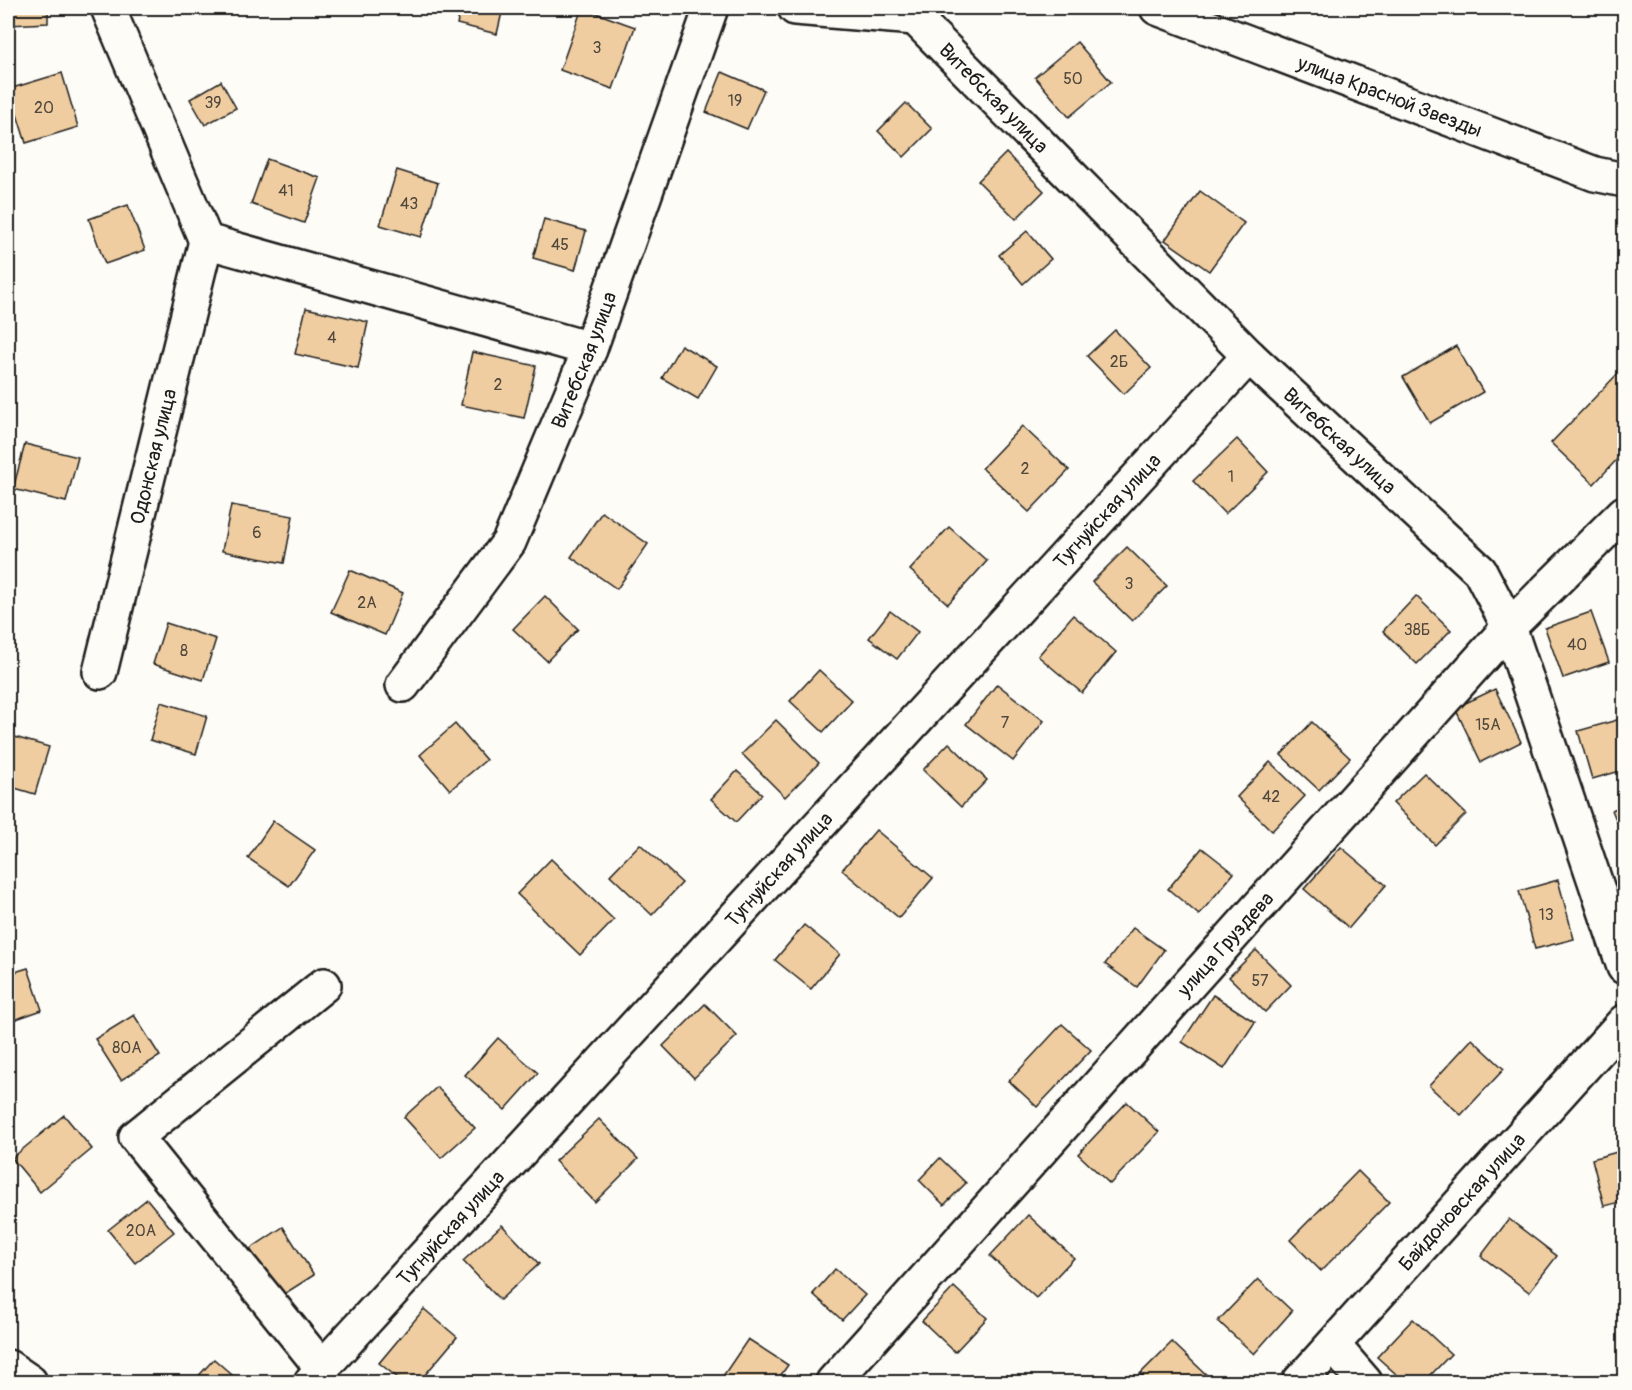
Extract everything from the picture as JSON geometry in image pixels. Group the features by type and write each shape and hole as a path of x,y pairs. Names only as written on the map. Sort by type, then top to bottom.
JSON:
{"street":[{"path":"108,8 206,242 590,349"},
{"name":"Витебская улица","path":"403,685 510,543 590,349 711,8"},
{"path":"795,8 909,13"},
{"name":"улица Красной Звезды","path":"1157,8 1595,174 1624,180"},
{"name":"Витебская улица","path":"909,13 1249,356 1480,571 1509,627 1624,968"},
{"name":"Одонская улица","path":"100,672 206,242"},
{"name":"Тугнуйская улица","path":"317,1375 1249,356"},
{"name":"улица Груздева","path":"833,1383 1509,627 1624,513"},
{"path":"317,1375 136,1137 324,985"},
{"name":"Байдоновская улица","path":"1299,1383 1624,1022"},
{"path":"1333,1345 1365,1383"},
{"path":"8,1367 30,1383"}],"building":[{"path":"8,8 48,8 48,23 8,25"},
{"path":"461,8 503,8 497,34 457,24"},
{"path":"582,8 635,27 613,89 560,70"},
{"path":"1077,42 1111,82 1069,117 1035,77"},
{"path":"722,72 764,90 747,129 706,112"},
{"path":"62,73 78,127 26,143 9,89"},
{"path":"221,81 236,108 205,125 190,99"},
{"path":"906,103 932,129 904,157 878,131"},
{"path":"1006,153 1044,191 1016,219 978,181"},
{"path":"267,159 320,178 304,223 251,204"},
{"path":"397,170 438,183 421,237 380,225"},
{"path":"1200,191 1244,223 1209,271 1165,240"},
{"path":"128,205 145,250 105,264 89,219"},
{"path":"544,219 586,231 575,270 533,258"},
{"path":"1027,231 1051,259 1023,284 999,255"},
{"path":"306,308 368,322 358,368 295,354"},
{"path":"1115,330 1151,368 1124,394 1087,356"},
{"path":"681,345 717,366 698,399 662,378"},
{"path":"1456,346 1483,392 1430,423 1403,377"},
{"path":"472,352 536,366 524,418 461,405"},
{"path":"1624,367 1624,452 1594,484 1551,443"},
{"path":"1022,426 1069,470 1029,512 982,468"},
{"path":"1237,439 1268,472 1225,514 1193,481"},
{"path":"25,444 78,457 66,502 13,489"},
{"path":"231,505 293,516 284,563 222,551"},
{"path":"602,512 648,544 617,589 571,557"},
{"path":"949,527 987,561 948,604 910,570"},
{"path":"1127,547 1167,586 1132,621 1092,582"},
{"path":"350,570 403,593 385,635 331,612"},
{"path":"545,596 578,629 547,661 513,629"},
{"path":"1416,596 1451,630 1417,664 1383,631"},
{"path":"890,611 918,632 897,659 869,638"},
{"path":"1591,612 1609,662 1563,678 1545,628"},
{"path":"1073,615 1116,652 1082,693 1038,656"},
{"path":"166,623 216,639 203,680 153,664"},
{"path":"819,670 852,701 823,732 790,701"},
{"path":"997,684 1044,721 1013,761 966,724"},
{"path":"1495,689 1521,742 1481,762 1455,708"},
{"path":"161,702 207,716 196,754 150,740"},
{"path":"1624,718 1624,770 1592,779 1578,731"},
{"path":"776,720 819,763 785,797 742,754"},
{"path":"1312,722 1350,758 1319,790 1281,755"},
{"path":"455,724 486,760 450,790 420,755"},
{"path":"8,735 49,747 35,794 8,786"},
{"path":"949,743 987,780 961,807 923,770"},
{"path":"1270,762 1305,796 1272,831 1237,797"},
{"path":"737,771 762,794 736,822 711,799"},
{"path":"1424,773 1466,814 1435,845 1393,803"},
{"path":"1624,805 1624,839 1612,810"},
{"path":"273,821 315,850 289,886 248,858"},
{"path":"876,830 933,878 899,918 842,870"},
{"path":"640,844 682,883 652,915 610,875"},
{"path":"1341,847 1386,885 1349,928 1304,889"},
{"path":"1202,848 1234,873 1199,915 1168,889"},
{"path":"551,859 614,920 580,955 517,894"},
{"path":"1558,880 1574,939 1535,949 1519,891"},
{"path":"804,925 840,954 811,989 775,960"},
{"path":"1133,928 1164,950 1137,987 1105,964"},
{"path":"1256,950 1291,985 1265,1012 1229,977"},
{"path":"28,968 42,1010 8,1022 8,974"},
{"path":"1213,995 1255,1022 1224,1069 1182,1042"},
{"path":"705,1004 737,1036 694,1078 663,1046"},
{"path":"134,1015 160,1056 121,1080 95,1039"},
{"path":"1062,1024 1091,1050 1037,1107 1009,1081"},
{"path":"498,1038 538,1073 505,1110 465,1075"},
{"path":"1472,1039 1504,1069 1461,1115 1429,1086"},
{"path":"437,1087 475,1128 441,1158 404,1117"},
{"path":"1127,1102 1159,1132 1110,1184 1078,1154"},
{"path":"64,1115 92,1149 40,1192 12,1158"},
{"path":"599,1119 638,1159 595,1202 555,1161"},
{"path":"1624,1150 1624,1201 1604,1206 1592,1159"},
{"path":"940,1158 966,1183 944,1205 919,1180"},
{"path":"1358,1171 1389,1202 1321,1271 1290,1240"},
{"path":"147,1199 174,1232 135,1263 108,1230"},
{"path":"1028,1215 1074,1258 1036,1298 990,1256"},
{"path":"1509,1219 1557,1256 1529,1292 1481,1256"},
{"path":"502,1225 539,1264 500,1300 463,1261"},
{"path":"283,1227 314,1275 281,1296 250,1249"},
{"path":"835,1269 865,1295 842,1320 813,1294"},
{"path":"1258,1279 1292,1311 1254,1354 1218,1321"},
{"path":"954,1287 987,1318 955,1352 922,1321"},
{"path":"424,1309 457,1337 419,1382 403,1382 379,1363"},
{"path":"1413,1319 1451,1354 1424,1382 1405,1382 1377,1357"},
{"path":"748,1339 788,1365 776,1382 732,1382 723,1376"},
{"path":"1172,1342 1214,1382 1149,1382 1140,1374"},
{"path":"214,1359 240,1382 193,1382"}]}
